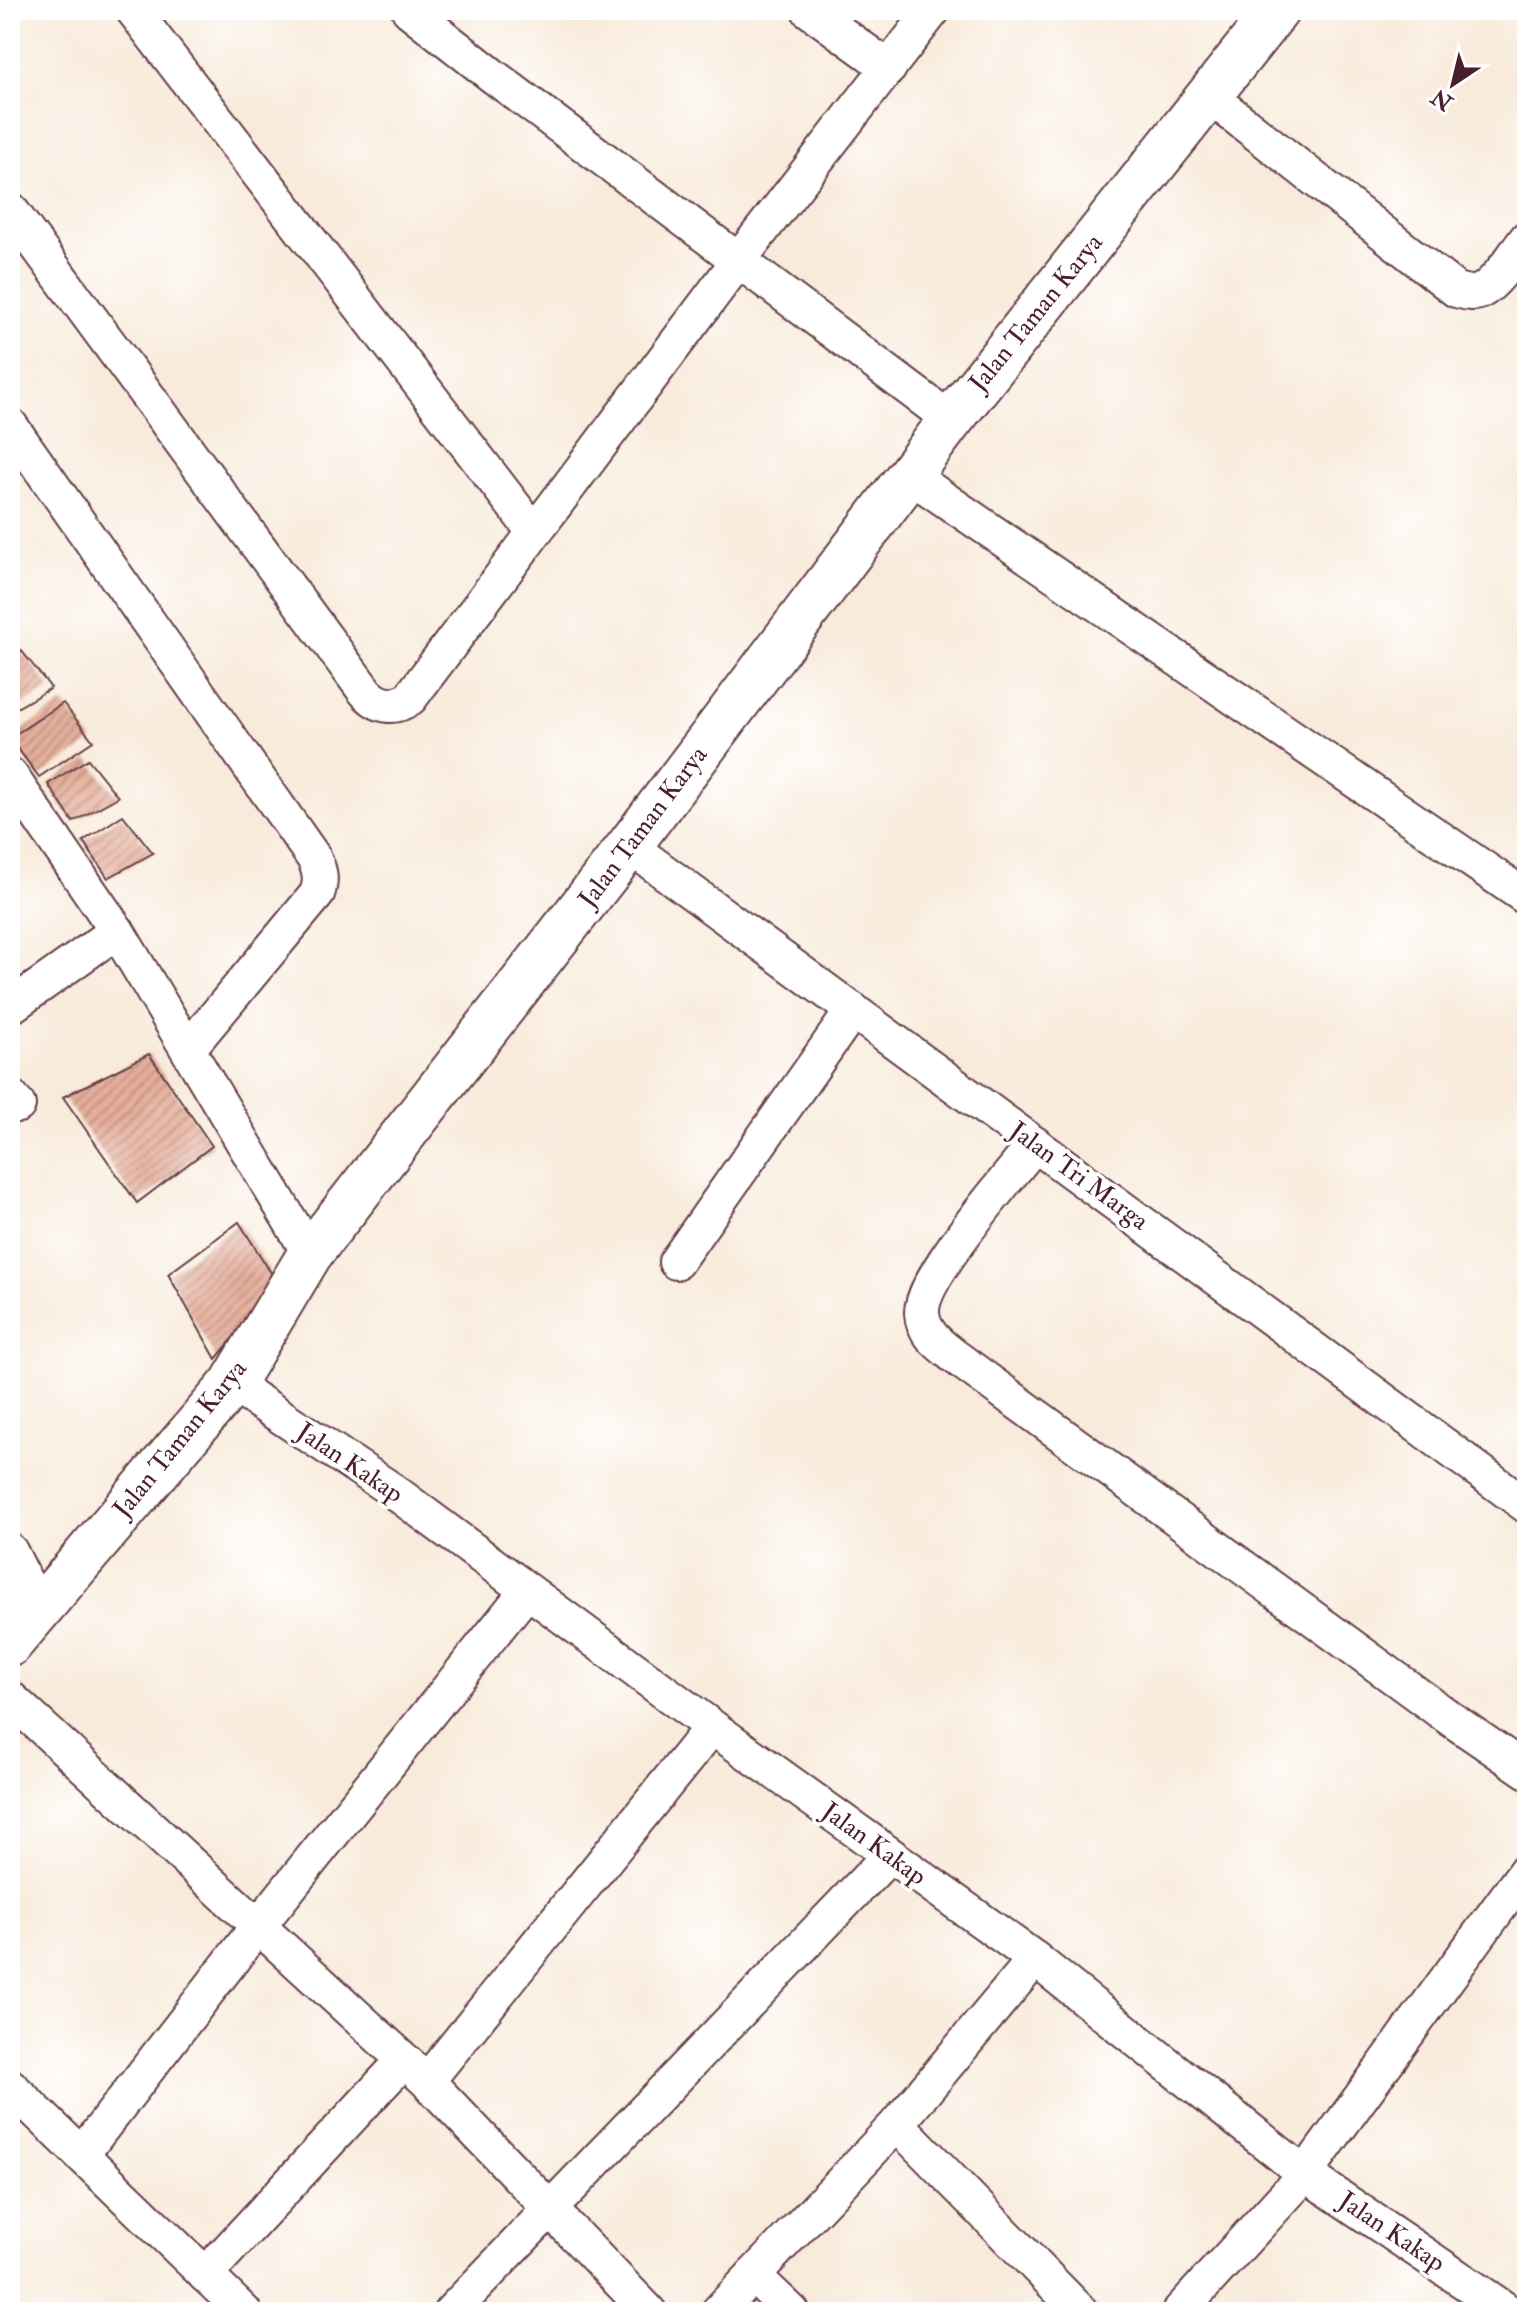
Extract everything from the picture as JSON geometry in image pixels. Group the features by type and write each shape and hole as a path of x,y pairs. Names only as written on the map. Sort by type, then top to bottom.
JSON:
{"street":[{"path":"133,10 534,532"},
{"path":"409,10 951,420"},
{"path":"809,10 889,68"},
{"path":"10,209 364,690 376,702 391,706 410,698 738,261 933,10"},
{"name":"Jalan Taman Karya","path":"10,1644 232,1384 310,1254 629,846 951,420 1277,10"},
{"path":"1209,96 1456,290 1480,292 1527,238"},
{"path":"10,425 319,868 321,876 317,894 188,1049"},
{"path":"909,475 1527,898"},
{"path":"10,775 117,931 310,1254"},
{"name":"Jalan Tri Marga","path":"629,846 1527,1506"},
{"path":"10,1007 117,931"},
{"path":"676,1262 853,1010"},
{"path":"1035,1144 939,1267 922,1305 923,1322 937,1343 1451,1719 1527,1771"},
{"name":"Jalan Kakap","path":"232,1384 392,1490 712,1727 1035,1959 1305,2174 1509,2312"},
{"path":"10,1551 39,1609"},
{"path":"81,2155 259,1925 527,1591"},
{"path":"10,1698 416,2070 649,2312"},
{"path":"205,2275 416,2070 712,1727"},
{"path":"451,2312 890,1855"},
{"path":"1180,2312 1305,2174 1527,1869"},
{"path":"718,2312 897,2124 1035,1959"},
{"path":"10,2086 244,2312"},
{"path":"897,2124 1081,2312"},
{"path":"753,2275 792,2312"}],"building":[{"path":"21,650 51,688 10,712 10,656"},
{"path":"63,703 93,741 39,777 10,738"},
{"path":"88,759 118,797 73,822 48,784"},
{"path":"123,815 153,853 108,878 83,841"},
{"path":"149,1054 212,1146 137,1203 63,1097"},
{"path":"239,1222 278,1284 216,1359 168,1274"}]}
